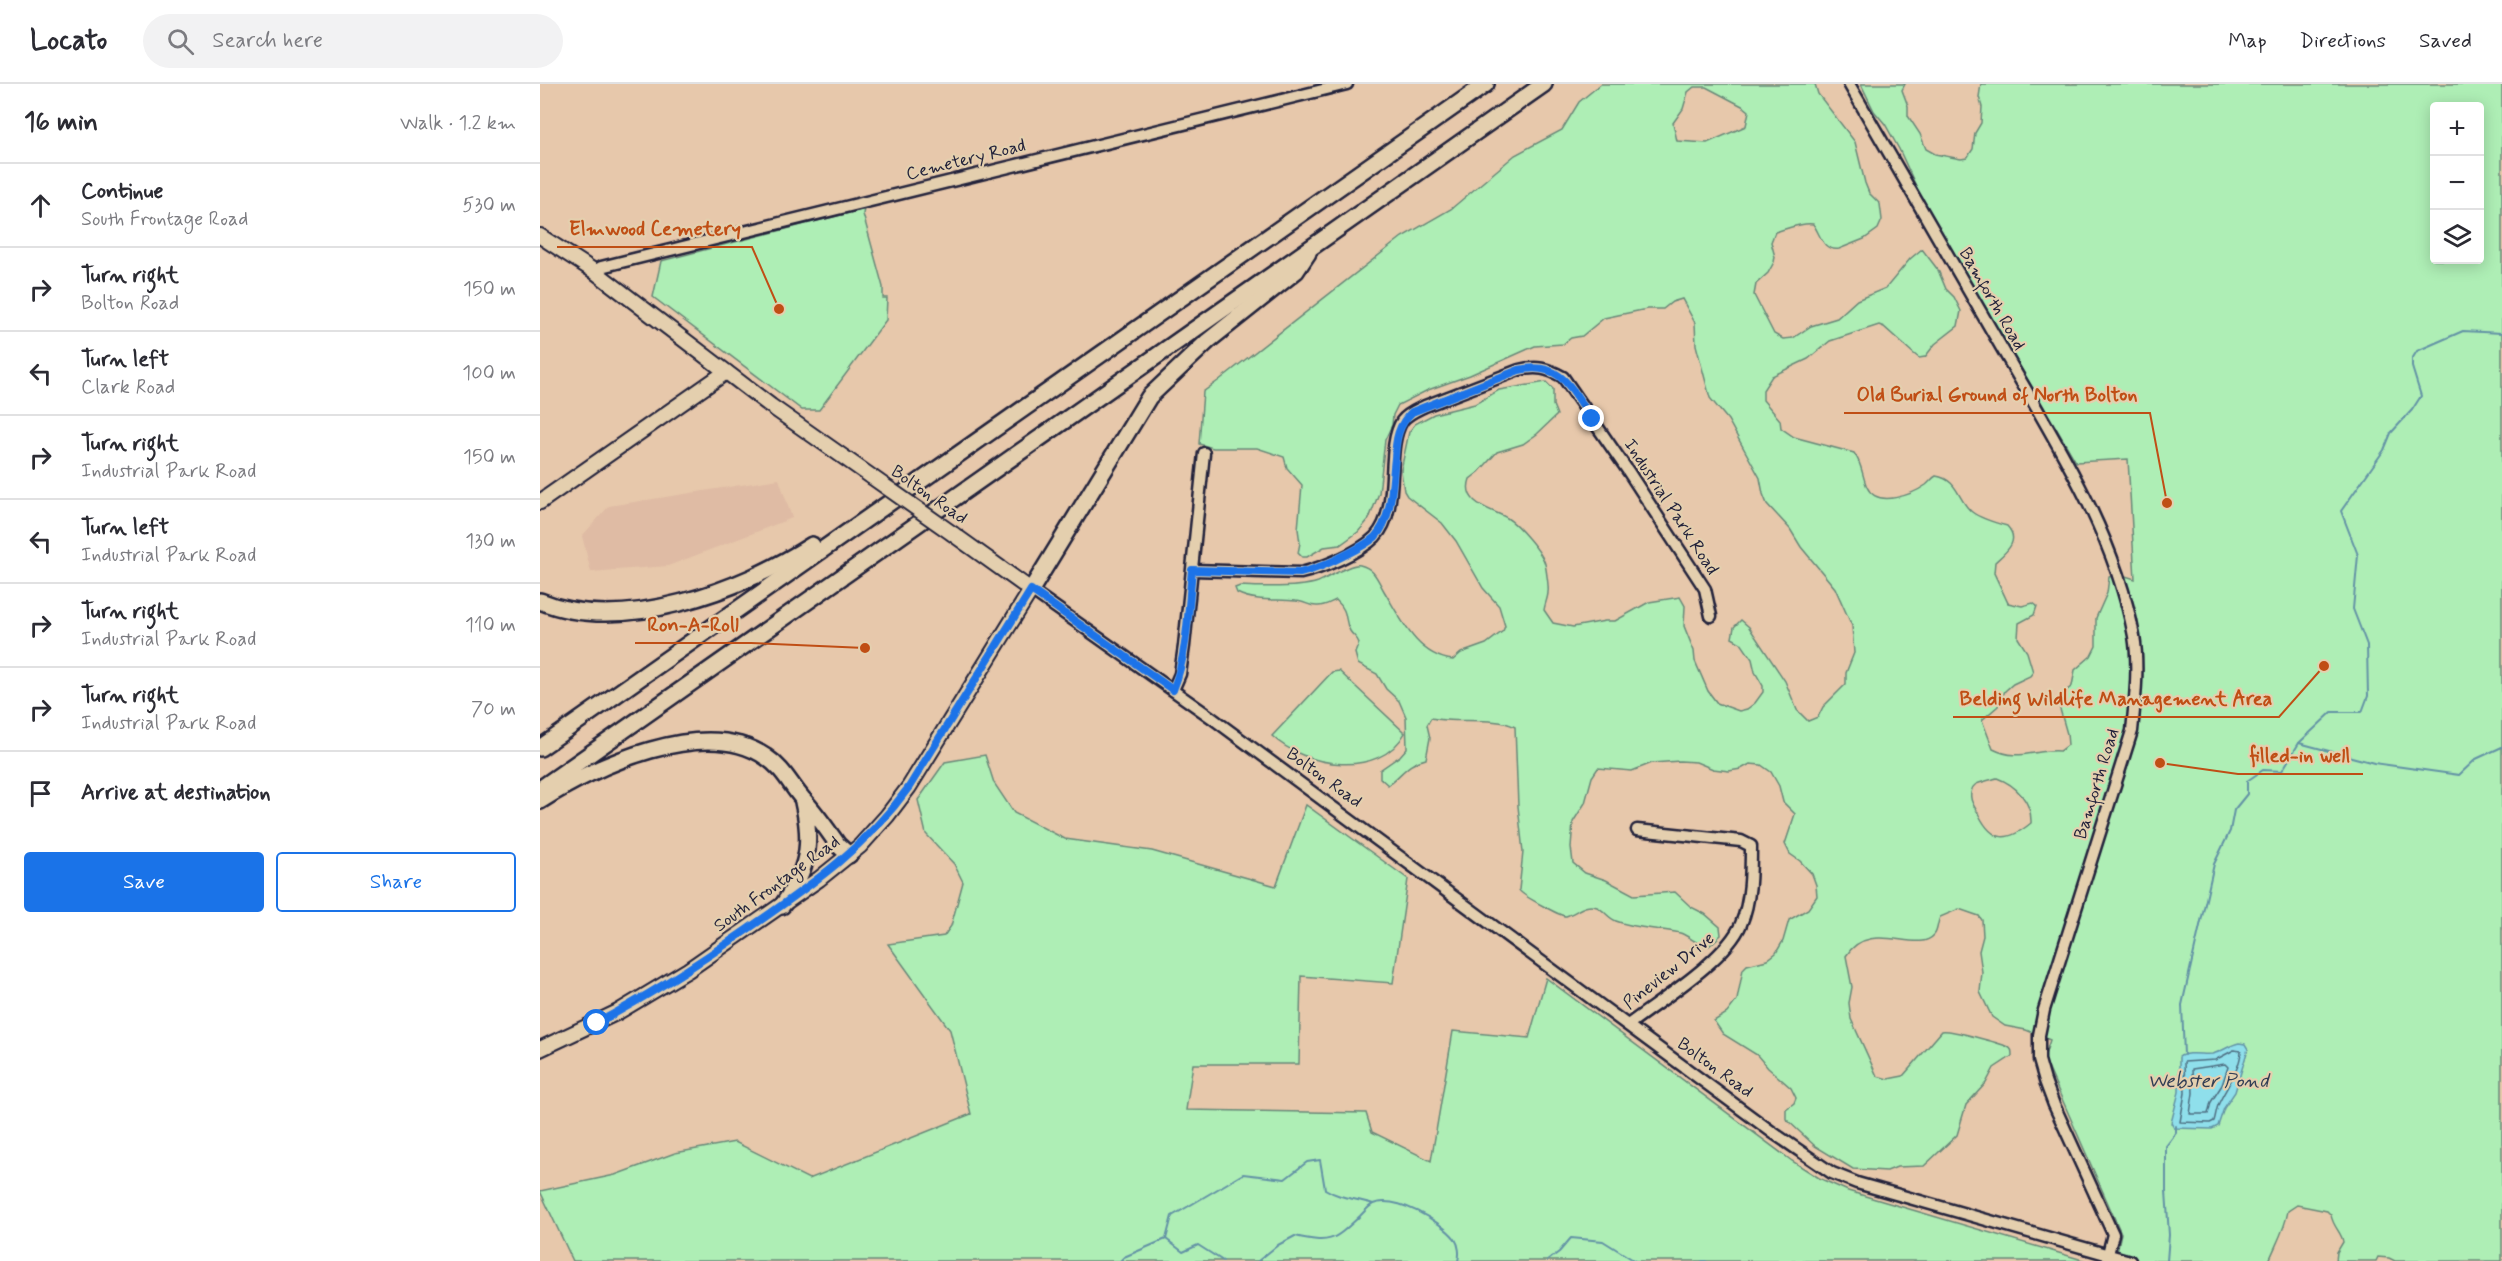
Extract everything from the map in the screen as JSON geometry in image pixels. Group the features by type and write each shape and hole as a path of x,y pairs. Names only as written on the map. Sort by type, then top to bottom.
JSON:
{"highway":[{"path":"540,748 1486,84"},
{"path":"540,789 1544,84"},
{"path":"1031,590 1149,397 1209,341 1296,271 1312,246"},
{"path":"540,601 561,608 592,612 628,611 677,603 754,576 797,555 831,534 858,525"},
{"path":"540,801 576,780 620,760 671,746 703,742 732,744 763,755 787,776 838,845 849,855"},
{"path":"782,906 798,879 807,851 809,826 803,799"}],"main road":[{"name":"Bolton Road","path":"540,236 594,272 726,372 1031,590"},
{"path":"540,502 726,372"},
{"name":"South Frontage Road","path":"540,1049 597,1023 653,992 782,906 849,855 887,816 909,787 1031,590"}],"street":[{"name":"Cemetery Road","path":"594,272 601,267 1347,84"},
{"name":"Bamforth Road","path":"1849,84 2040,414 2089,506 2108,546 2134,637 2136,688 2132,731 2044,1010 2039,1035 2039,1060 2054,1105 2113,1234 2108,1254"},
{"name":"Industrial Park Road","path":"1192,570 1300,573 1317,569 1362,546 1375,536 1388,509 1397,434 1403,421 1412,412 1425,406 1519,370 1534,367 1548,369 1563,376 1705,589 1711,616"},
{"path":"1173,690 1180,674 1184,646 1204,453"},
{"name":"Bolton Road","path":"1031,590 1173,690 1772,1132 1832,1173 1880,1191 2130,1261"},
{"name":"Pineview Drive","path":"1628,1025 1712,960 1734,939 1747,906 1751,859 1751,846 1741,841 1637,830"}],"shaded area":[{"path":"779,479 792,518 668,566 591,572 582,536 609,506"}],"green space":[{"path":"1601,84 1815,84 1818,94 1855,142 1865,183 1869,193 1880,204 1882,220 1878,229 1864,239 1839,249 1825,245 1813,224 1799,225 1775,232 1771,242 1774,262 1768,273 1756,284 1754,295 1774,334 1783,339 1793,338 1811,326 1837,318 1857,300 1886,288 1910,259 1922,249 1938,270 1946,289 1954,297 1961,311 1958,326 1935,344 1925,357 1919,358 1879,325 1830,341 1808,359 1772,376 1763,390 1763,400 1780,420 1781,428 1794,437 1854,453 1872,494 1895,498 1913,492 1936,476 1949,481 1972,512 1984,519 2007,526 2011,531 2013,537 2010,546 1995,562 1994,573 2008,603 2022,606 2033,603 2037,606 2034,615 2019,623 2018,638 2027,652 2033,672 2005,691 1998,706 1982,720 1993,749 2002,753 2019,755 2060,751 2068,745 2058,702 2060,696 2072,686 2075,670 2091,656 2096,646 2096,618 2107,593 2109,577 2119,574 2135,579 2128,459 2076,462 1921,197 1899,149 1885,124 1874,111 1861,84 1905,84 1902,90 1908,106 1908,116 1920,134 1926,149 1935,154 1961,159 1967,158 1973,149 1975,133 1981,123 1982,107 1979,97 1981,84 2502,84 2502,1261 2395,1261 2378,1257 2376,1261 2336,1261 2337,1252 2343,1242 2331,1215 2327,1211 2297,1205 2288,1211 2283,1230 2269,1261 2115,1261 2121,1233 2044,1058 2050,1040 2026,1030 2005,1026 1992,1017 1980,992 1982,972 1979,951 1983,936 1982,920 1979,916 1959,909 1940,917 1934,935 1927,940 1880,938 1856,945 1846,956 1852,987 1849,1003 1851,1019 1877,1076 1888,1079 1903,1076 1942,1031 1964,1034 2003,1045 2011,1049 2012,1056 1994,1068 1986,1083 1966,1105 1957,1135 1924,1166 1897,1167 1887,1171 1853,1169 1815,1146 1786,1119 1786,1109 1794,1103 1796,1098 1791,1088 1757,1055 1723,1034 1714,1021 1727,1013 1737,1000 1743,969 1747,965 1767,960 1776,953 1783,941 1789,920 1808,909 1817,896 1812,874 1790,854 1785,844 1795,814 1783,802 1779,786 1771,772 1761,765 1750,764 1741,769 1729,771 1713,769 1696,762 1680,761 1652,763 1632,771 1598,768 1592,777 1585,803 1573,822 1571,847 1573,863 1585,873 1606,880 1634,895 1675,892 1691,907 1705,914 1720,927 1721,935 1709,946 1702,945 1680,933 1631,926 1616,921 1597,907 1588,906 1566,916 1550,910 1521,893 1519,890 1523,852 1518,806 1515,727 1498,722 1431,718 1427,725 1430,738 1426,759 1409,766 1388,785 1380,778 1380,770 1407,748 1406,717 1399,701 1386,689 1377,674 1358,664 1355,653 1359,643 1350,631 1345,612 1340,605 1336,600 1315,606 1299,601 1258,599 1237,593 1235,588 1310,584 1351,566 1360,565 1375,575 1411,634 1429,651 1453,660 1461,653 1486,644 1503,631 1505,626 1499,606 1483,588 1456,541 1442,523 1407,496 1401,470 1409,432 1415,424 1434,414 1475,404 1499,390 1546,382 1553,389 1553,405 1557,415 1523,444 1497,452 1470,479 1468,487 1474,500 1511,521 1529,539 1543,559 1548,586 1544,610 1553,623 1573,627 1615,621 1649,602 1680,597 1685,606 1684,626 1694,651 1695,661 1708,691 1717,703 1739,711 1755,703 1763,692 1763,686 1755,672 1752,659 1741,643 1732,638 1734,627 1741,620 1749,627 1785,681 1797,710 1808,721 1818,717 1823,707 1846,684 1846,673 1854,653 1852,626 1835,588 1801,547 1790,529 1767,504 1760,478 1728,420 1710,398 1696,345 1695,323 1682,299 1672,302 1663,309 1647,309 1604,318 1582,336 1571,338 1563,344 1535,346 1470,375 1428,390 1398,405 1385,440 1379,493 1369,519 1358,532 1340,545 1324,547 1307,557 1302,557 1298,553 1302,485 1287,468 1284,457 1257,448 1213,448 1199,444 1203,392 1402,237 1451,209 1515,155 1562,130 1579,102","holes":["1694,87 1706,87 1749,111 1746,126 1707,143 1677,141 1673,123 1683,109 1688,92","1997,778 2022,795 2031,815 2031,823 2015,834 2002,837 1990,831 1984,824 1971,800 1974,786"]},
{"path":"864,209 863,214 883,287 883,298 887,298 886,320 819,410 802,410 653,297 661,261"},
{"path":"1339,671 1405,733 1393,748 1378,758 1360,763 1341,764 1322,761 1286,747 1272,736 1332,672"},
{"path":"985,755 994,783 1014,813 1065,839 1152,851 1276,886 1306,805 1408,879 1393,983 1301,976 1299,1064 1193,1064 1186,1110 1366,1113 1372,1132 1431,1161 1453,1031 1529,1038 1546,978 1792,1161 1819,1178 1848,1191 2086,1261 573,1261 540,1191 615,1175 675,1153 735,1142 809,1179 971,1114 950,1030 888,944 944,936 951,926 963,882 954,864 926,834 918,800 945,762"}],"water":[{"name":"Webster Pond","path":"2239,1043 2245,1044 2248,1049 2235,1092 2224,1108 2218,1126 2212,1129 2174,1128 2171,1123 2179,1092 2179,1057 2190,1054 2212,1054"}],"waterway":[{"path":"2184,1055 2182,1005 2214,864 2230,831 2234,810 2247,794 2247,781 2263,770 2282,771 2299,743 2332,712 2362,712 2368,696 2367,645 2353,609 2358,555 2341,511 2384,450 2391,433 2412,410 2421,396 2412,367 2412,359 2417,351 2463,331 2502,333"},
{"path":"2299,743 2374,763 2459,775 2476,759 2502,747"},
{"path":"2167,1261 2169,1235 2166,1146 2176,1133 2176,1126"},
{"path":"1166,1239 1172,1216 1243,1174 1285,1179 1307,1162 1320,1160 1325,1189 1342,1197 1373,1204"},
{"path":"1258,1261 1278,1245 1295,1236 1317,1240 1331,1238 1344,1231 1371,1205 1383,1202 1405,1206 1440,1225 1455,1239 1459,1250 1458,1261"},
{"path":"1547,1261 1559,1252 1571,1238 1603,1241 1635,1261"},
{"path":"1120,1261 1124,1257 1166,1239 1183,1252 1198,1245 1223,1261"}],"place":[{"name":"Elmwood Cemetery","path":"779,309"},
{"name":"Old Burial Ground of North Bolton","path":"2167,503"},
{"name":"Ron-A-Roll","path":"865,648"},
{"name":"Belding Wildlife Management Area","path":"2324,666"},
{"name":"filled-in well","path":"2160,763"}],"route":[{"path":"597,1023 688,970 819,879 860,846 909,787 1031,590 1173,690 1180,674 1192,570 1300,573 1317,569 1362,546 1375,536 1383,523 1388,509 1397,434 1403,421 1412,412 1519,370 1534,367 1548,369 1563,376 1592,419"}]}
